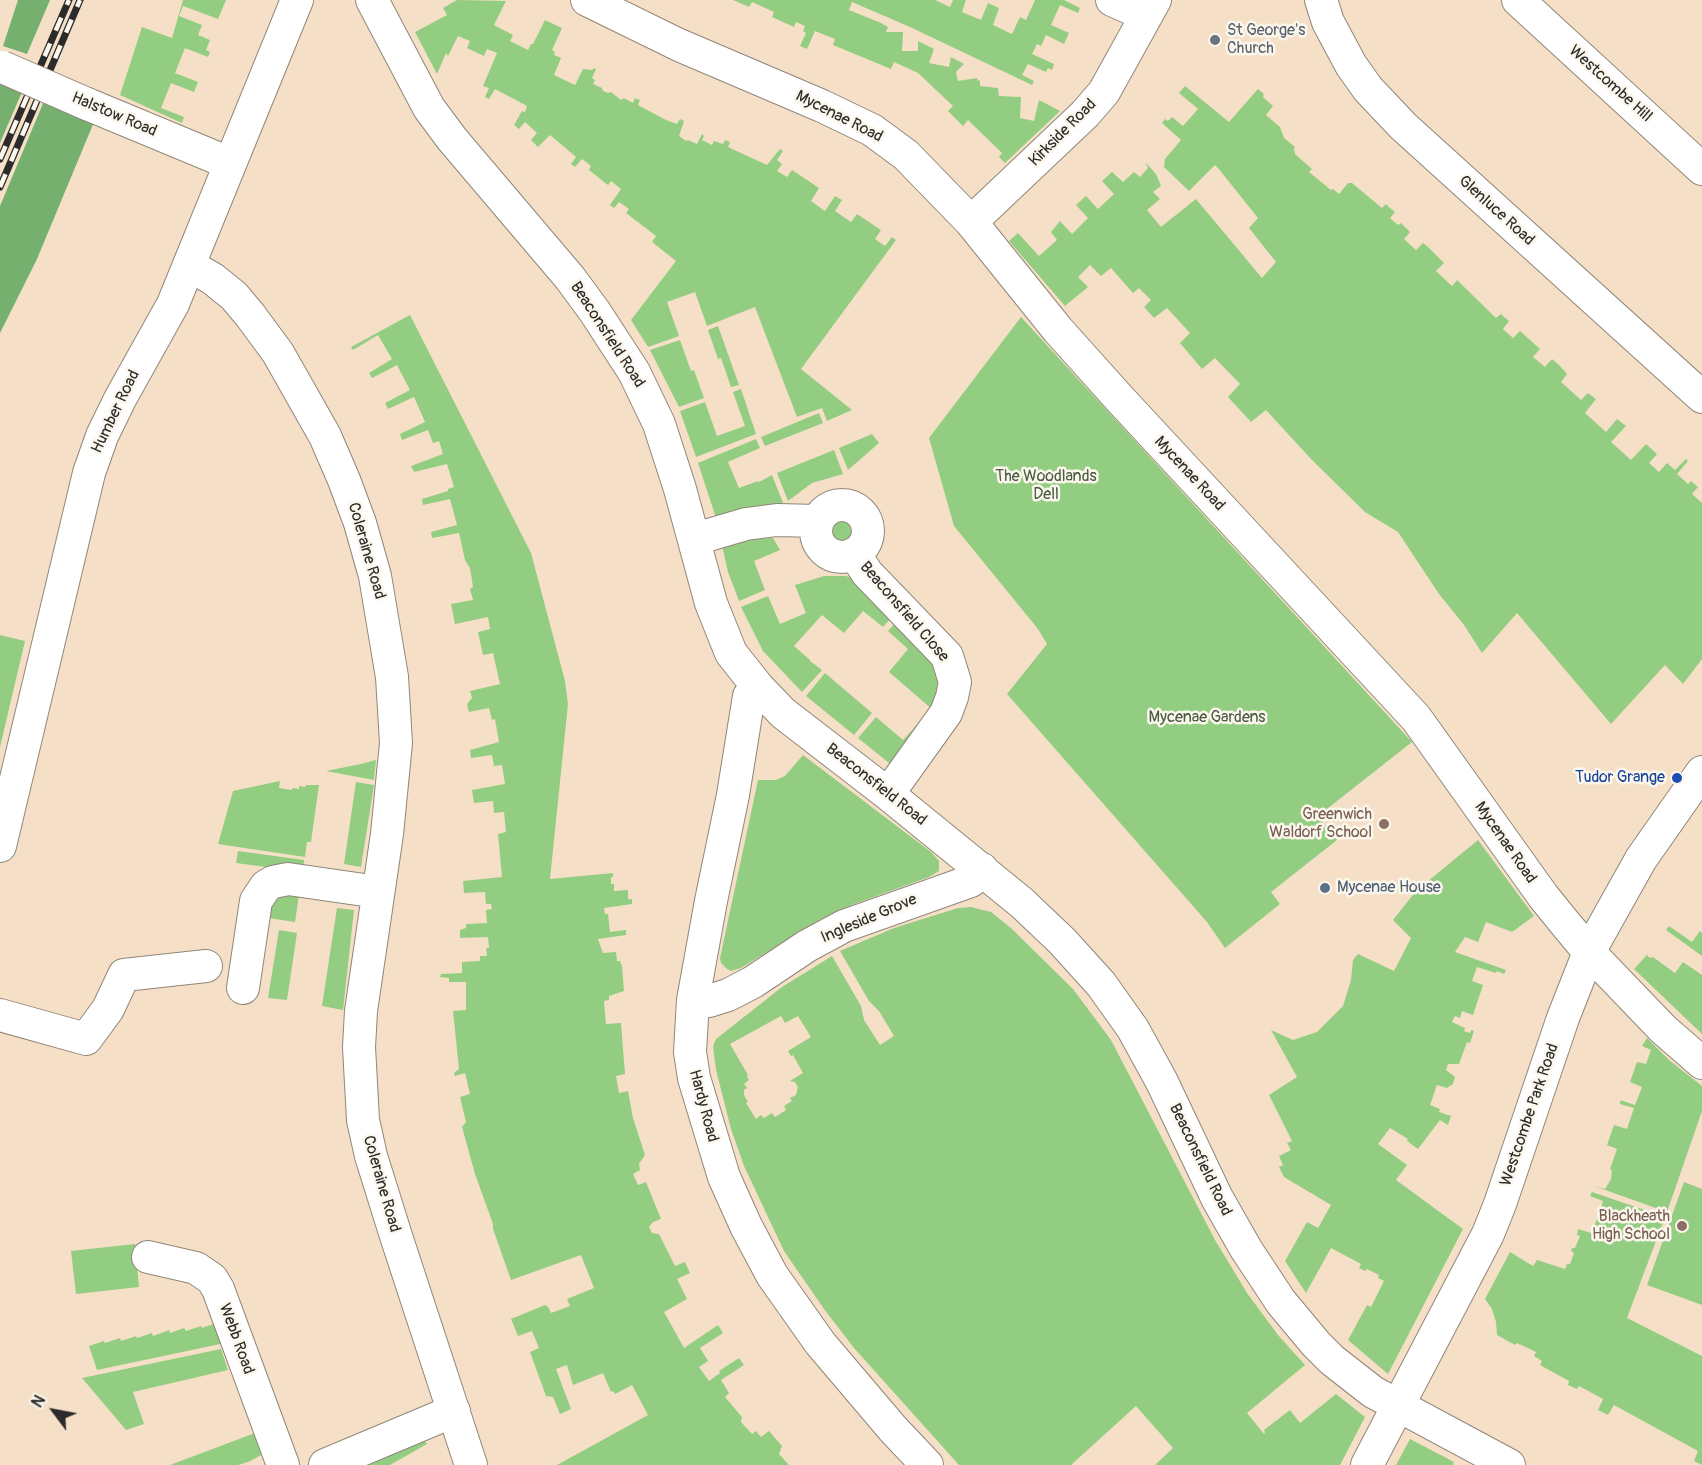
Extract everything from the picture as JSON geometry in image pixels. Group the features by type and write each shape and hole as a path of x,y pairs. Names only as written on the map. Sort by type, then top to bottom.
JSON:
{"street":[{"name":"Humber Road","path":"0,846 89,473 102,436 120,399 173,304 297,0"},
{"name":"Beaconsfield Road","path":"372,0 429,108 452,139 570,278 596,312 634,372 659,424 711,603 731,653 758,687 783,712 1022,903 1062,941 1108,993 1133,1029 1162,1082 1217,1198 1240,1239 1281,1302 1316,1344 1332,1360 1373,1392 1509,1465"},
{"name":"Mycenae Road","path":"587,0 679,45 822,106 872,130 906,155 972,222 1058,330 1119,398 1416,718 1543,896 1589,952 1663,1029 1702,1064"},
{"path":"1112,0 1151,8"},
{"name":"Glenluce Road","path":"1321,0 1328,22 1351,66 1368,89 1403,126 1702,397"},
{"name":"Westcombe Hill","path":"1518,0 1702,169"},
{"name":"Kirkside Road","path":"972,222 1085,114 1104,92 1151,8"},
{"name":"Halstow Road","path":"1,67 229,163"},
{"name":"Coleraine Road","path":"189,265 213,279 234,296 278,353 325,436 360,523 375,576 392,678 396,743 360,1029 360,1084 363,1120 371,1156 471,1465"},
{"name":"Beaconsfield Close","path":"694,539 746,524 777,520 818,521 830,508 839,505 848,505 863,515 867,523 866,541 855,554 867,573 947,656 955,682 946,713 888,794"},
{"name":"Hardy Road","path":"758,687 749,696 733,795 693,1000 690,1052 694,1078 724,1177 772,1275 807,1326 893,1429 927,1465"},
{"name":"Westcombe Park Road","path":"1367,1465 1488,1234 1563,1018 1589,952 1641,859 1702,772"},
{"name":"Ingleside Grove","path":"693,1000 709,1001 728,995 844,926 971,881 982,869"},
{"path":"243,988 256,901 266,886 288,879 378,892"},
{"path":"0,1015 86,1039 108,1009 124,975 206,966"},
{"name":"Webb Road","path":"148,1257 196,1268 213,1280 283,1465"},
{"path":"325,1465 454,1411"}],"green space":[{"path":"18,0 50,0 27,54 3,46"},
{"path":"183,0 226,0 218,19 183,6 179,16 202,25 198,35 210,40 206,50 210,52 208,57 185,48 175,73 198,82 194,92 171,83 161,108 184,117 182,123 120,95 142,27 172,38"},
{"path":"457,0 506,1 494,25 513,35 510,41 528,50 545,20 562,28 552,50 555,52 554,55 561,58 554,75 575,85 583,69 596,69 592,78 595,80 593,84 602,88 603,91 611,92 621,100 624,98 633,103 635,98 640,100 638,105 666,120 677,124 680,119 684,121 679,136 686,141 697,144 702,134 704,136 702,140 712,145 714,141 723,144 725,140 730,142 728,147 767,165 780,149 783,151 777,160 782,164 777,171 787,177 792,170 819,188 811,201 825,211 835,196 842,200 835,211 851,222 857,214 881,230 875,239 885,246 892,237 896,240 801,369 852,410 827,421 822,408 797,417 755,307 707,326 695,292 667,302 679,336 648,347 631,320 676,261 652,242 656,236 626,213 629,209 619,202 614,208 610,205 621,189 611,181 608,185 589,170 591,166 582,159 575,167 571,164 576,157 550,135 538,147 531,140 537,133 525,122 519,129 514,125 527,106 495,89 489,99 485,97 489,88 483,86 497,53 487,49 484,56 467,48 470,41 458,36 448,56 446,53 437,74 415,32 447,15 443,8"},
{"path":"733,0 935,0 950,7 953,0 966,0 962,12 981,20 988,3 999,8 993,25 1012,34 1020,17 1026,20 1035,0 1064,0 1080,8 1078,13 1060,5 1051,25 1069,33 1064,44 1046,35 1041,46 1037,44 1032,54 1054,64 1052,70 1048,68 1046,72 1028,64 1022,75 1034,81 1032,85 852,2 849,10 888,27 886,32 903,32 902,51 918,51 918,41 934,49 929,63 949,67 951,57 964,64 956,72 958,81 977,78 978,81 980,80 980,86 998,88 999,96 1021,97 1020,118 1034,121 1039,100 1060,111 1005,163 999,157 1002,153 968,120 963,126 948,111 953,106 918,73 894,62 891,69 833,45 835,39 815,31 807,49 800,46 806,33 803,31 805,26 796,22 794,27 772,17 774,12 752,2 749,7"},
{"path":"0,82 22,92 0,143"},
{"path":"1185,86 1229,122 1258,89 1273,106 1266,115 1280,127 1284,138 1295,147 1295,154 1312,169 1309,172 1339,194 1348,183 1352,183 1382,208 1386,204 1395,212 1390,218 1398,225 1401,223 1410,232 1404,239 1416,250 1423,243 1428,247 1444,263 1436,271 1452,286 1457,280 1496,318 1501,314 1509,321 1503,329 1513,338 1520,331 1540,349 1533,357 1545,367 1552,359 1560,366 1567,374 1561,382 1581,400 1588,393 1596,399 1585,413 1606,432 1617,419 1626,426 1611,442 1631,460 1646,444 1657,454 1649,463 1659,472 1667,463 1675,470 1686,459 1688,461 1677,474 1688,484 1691,481 1698,487 1692,494 1702,503 1702,659 1683,684 1665,665 1611,724 1517,613 1482,653 1398,532 1365,512 1311,459 1266,410 1251,422 1228,397 1240,384 1215,358 1202,369 1180,343 1190,333 1167,308 1154,318 1144,307 1151,300 1139,288 1133,293 1111,268 1101,276 1090,265 1078,277 1088,287 1065,306 1009,241 1018,233 1039,256 1057,240 1051,232 1060,221 1072,234 1088,218 1076,205 1086,196 1098,209 1114,194 1102,181 1112,172 1123,182 1134,172 1140,177 1148,168 1145,162 1156,174 1161,186 1153,192 1160,199 1147,210 1161,227 1196,199 1262,278 1276,262 1249,228 1258,218 1218,168 1215,165 1189,191 1164,167 1165,159 1181,140 1162,123 1165,119 1168,121 1172,117 1183,126 1198,109 1179,93"},
{"path":"44,101 94,122 37,259 0,333 0,206"},
{"path":"410,315 531,553 565,681 568,704 550,879 613,873 611,884 614,884 614,891 628,890 628,899 632,899 632,904 604,908 605,914 608,914 610,932 626,930 626,935 598,939 603,953 616,952 617,961 620,961 622,966 624,991 609,996 609,1000 604,1001 606,1024 621,1023 625,1074 616,1076 619,1093 628,1091 633,1118 645,1155 639,1164 640,1170 633,1174 638,1185 646,1182 661,1219 653,1222 649,1227 652,1233 659,1234 675,1266 685,1262 690,1273 677,1279 687,1299 664,1312 684,1348 718,1325 723,1333 700,1348 708,1361 699,1367 709,1381 720,1373 719,1371 739,1358 744,1365 721,1380 729,1393 725,1397 742,1417 741,1422 752,1434 756,1431 761,1437 769,1431 782,1446 779,1454 789,1465 557,1465 648,1415 632,1385 615,1394 611,1392 603,1373 573,1385 567,1365 556,1369 571,1409 560,1414 553,1397 546,1396 530,1352 539,1348 532,1331 518,1336 511,1319 545,1305 551,1313 570,1306 567,1299 594,1288 581,1255 511,1280 475,1174 462,1127 466,1122 460,1097 470,1094 465,1073 455,1076 454,1073 459,1069 453,1011 466,1010 466,982 449,982 449,978 440,977 441,974 462,973 462,962 480,961 480,956 487,956 486,948 489,948 488,937 460,938 460,930 466,928 466,924 487,923 486,910 492,909 491,904 486,904 485,892 464,893 463,881 502,877 498,834 506,832 504,812 494,813 493,801 474,803 472,790 505,784 502,765 494,766 492,755 471,758 470,750 499,742 495,719 492,720 489,708 469,712 467,704 472,698 470,691 500,684 493,653 483,655 478,632 490,629 488,617 455,624 451,604 473,600 470,589 473,587 470,568 465,560 459,533 432,538 431,532 457,525 450,499 423,505 422,499 454,487 447,464 414,472 411,466 443,454 439,441 433,443 428,430 402,440 400,434 425,422 414,397 388,409 385,403 410,390 397,365 372,378 369,373 392,359 378,335 353,350 351,347"},
{"name":"Mycenae Gardens","path":"1021,317 1412,742 1318,816 1337,840 1271,892 1280,904 1225,948 1207,922 1007,694 1047,644 1038,629 954,526 929,438"},
{"path":"718,326 739,385 731,387 721,358 718,359 708,330"},
{"path":"680,340 704,398 679,407 650,350"},
{"path":"741,389 756,434 696,457 680,411 705,402 717,436 745,426 733,392"},
{"path":"819,413 823,423 765,446 761,437"},
{"path":"872,434 879,443 848,470 839,448"},
{"path":"756,439 760,448 728,462 739,488 772,475 783,503 717,521 698,463"},
{"path":"834,450 843,474 812,483 788,501 777,473"},
{"path":"842,511 856,517 862,531 856,545 842,551 828,545 822,531 828,517"},
{"path":"773,538 780,550 754,561 765,590 739,601 728,572 721,541"},
{"path":"824,576 846,576 855,579 894,615 883,627 863,611 844,633 822,615 794,646 822,670 802,692 763,651 741,607 768,596 780,624 806,613 795,585"},
{"path":"898,620 931,655 942,683 933,710 889,672 908,649 888,631"},
{"path":"0,635 25,641 0,747"},
{"path":"825,673 872,713 854,735 806,696"},
{"path":"876,717 903,740 923,718 926,720 894,767 858,738"},
{"path":"803,755 931,852 939,861 939,871 821,919 741,968 731,971 721,963 720,958 758,780 776,780 785,776"},
{"path":"376,760 374,780 326,771 361,764"},
{"path":"280,781 279,788 292,790 293,788 299,789 299,786 319,785 311,842 307,842 305,857 218,844 233,791"},
{"path":"356,782 374,785 361,867 344,864"},
{"path":"1478,840 1534,916 1512,932 1486,922 1478,942 1465,937 1455,952 1506,970 1504,974 1477,967 1472,981 1483,985 1473,1015 1462,1011 1460,1018 1455,1016 1452,1022 1465,1028 1464,1031 1470,1033 1471,1030 1474,1031 1470,1043 1467,1042 1459,1064 1448,1064 1446,1070 1455,1077 1453,1084 1447,1088 1437,1085 1430,1105 1440,1109 1439,1112 1451,1116 1448,1125 1440,1120 1418,1149 1407,1141 1408,1139 1390,1128 1378,1144 1407,1165 1396,1180 1463,1229 1388,1374 1348,1340 1367,1305 1371,1307 1384,1281 1378,1278 1379,1275 1359,1268 1361,1264 1331,1248 1306,1293 1285,1261 1307,1222 1318,1228 1331,1205 1284,1177 1279,1167 1283,1165 1279,1156 1291,1150 1287,1143 1292,1141 1269,1095 1297,1077 1271,1030 1293,1040 1317,1032 1343,1006 1351,980 1353,960 1358,954 1394,971 1411,938 1393,920 1416,891"},
{"path":"238,851 304,860 303,872 236,863"},
{"path":"300,888 295,922 262,917 267,899"},
{"path":"971,907 991,912 1012,929 1073,989 1111,1040 1215,1240 1247,1293 1278,1335 1305,1365 1247,1413 1264,1434 1264,1430 1290,1410 1300,1423 1336,1394 1365,1417 1340,1465 1155,1465 1173,1448 1136,1406 1071,1465 959,1465 854,1348 784,1251 744,1166 731,1129 716,1070 713,1046 716,1039 782,987 832,956 861,1006 864,1020 880,1045 894,1036 879,1011 869,1001 840,951 894,928 958,908","holes":["781,1016 785,1023 798,1016 811,1037 788,1051 791,1056 793,1055 803,1073 790,1081 795,1082 798,1087 796,1095 790,1098 792,1101 784,1106 786,1110 775,1117 772,1113 764,1118 761,1115 756,1119 744,1095 744,1090 747,1088 744,1084 749,1080 748,1075 730,1044"]},
{"path":"337,908 354,910 343,1010 322,1006"},
{"path":"1669,926 1692,942 1700,931 1702,933 1702,956 1666,930"},
{"path":"279,930 297,933 287,1000 268,998"},
{"path":"1647,955 1675,973 1683,962 1702,975 1702,1034 1634,969"},
{"path":"1647,1038 1669,1060 1702,1086 1702,1111 1667,1212 1594,1186 1605,1189 1611,1179 1612,1170 1610,1169 1617,1149 1607,1145 1614,1125 1627,1129 1634,1108 1620,1104 1620,1101 1635,1105 1642,1087 1630,1082 1637,1062 1646,1064 1651,1050 1642,1046"},
{"path":"1684,1182 1702,1189 1702,1305 1647,1285"},
{"path":"1592,1192 1665,1217 1627,1318 1702,1356 1702,1465 1694,1461 1698,1451 1614,1405 1608,1415 1598,1410 1603,1399 1579,1386 1577,1389 1568,1385 1569,1381 1540,1365 1542,1361 1534,1356 1536,1352 1517,1343 1515,1345 1497,1335 1492,1309 1485,1299 1510,1252 1533,1266 1537,1260 1565,1269 1567,1264 1570,1264 1574,1253 1571,1251 1572,1248 1575,1248 1580,1236 1577,1235 1578,1229 1591,1233 1599,1215 1603,1201 1590,1196"},
{"path":"135,1244 139,1287 76,1294 71,1251"},
{"path":"219,1322 225,1343 97,1370 89,1346 120,1338 121,1341 136,1336 137,1338 152,1333 153,1336 169,1330 170,1333 184,1328 186,1331"},
{"path":"221,1349 228,1370 133,1392 144,1424 126,1430 82,1378"},
{"path":"255,1433 263,1454 248,1462 238,1465 170,1465"},
{"path":"1410,1439 1454,1462 1453,1465 1396,1465"},
{"path":"424,1440 427,1444 390,1465 358,1465"}],"railway":[{"path":"0,159 69,0"},
{"path":"0,187 80,0"}],"place":[{"name":"St George's Church","path":"1215,40"},
{"name":"Tudor Grange","path":"1677,778"},
{"name":"Greenwich Waldorf School","path":"1384,824"},
{"name":"Mycenae House","path":"1325,888"},
{"name":"Blackheath High School","path":"1682,1226"}],"park label":[{"name":"The Woodlands Dell","path":"1046,486"}]}
